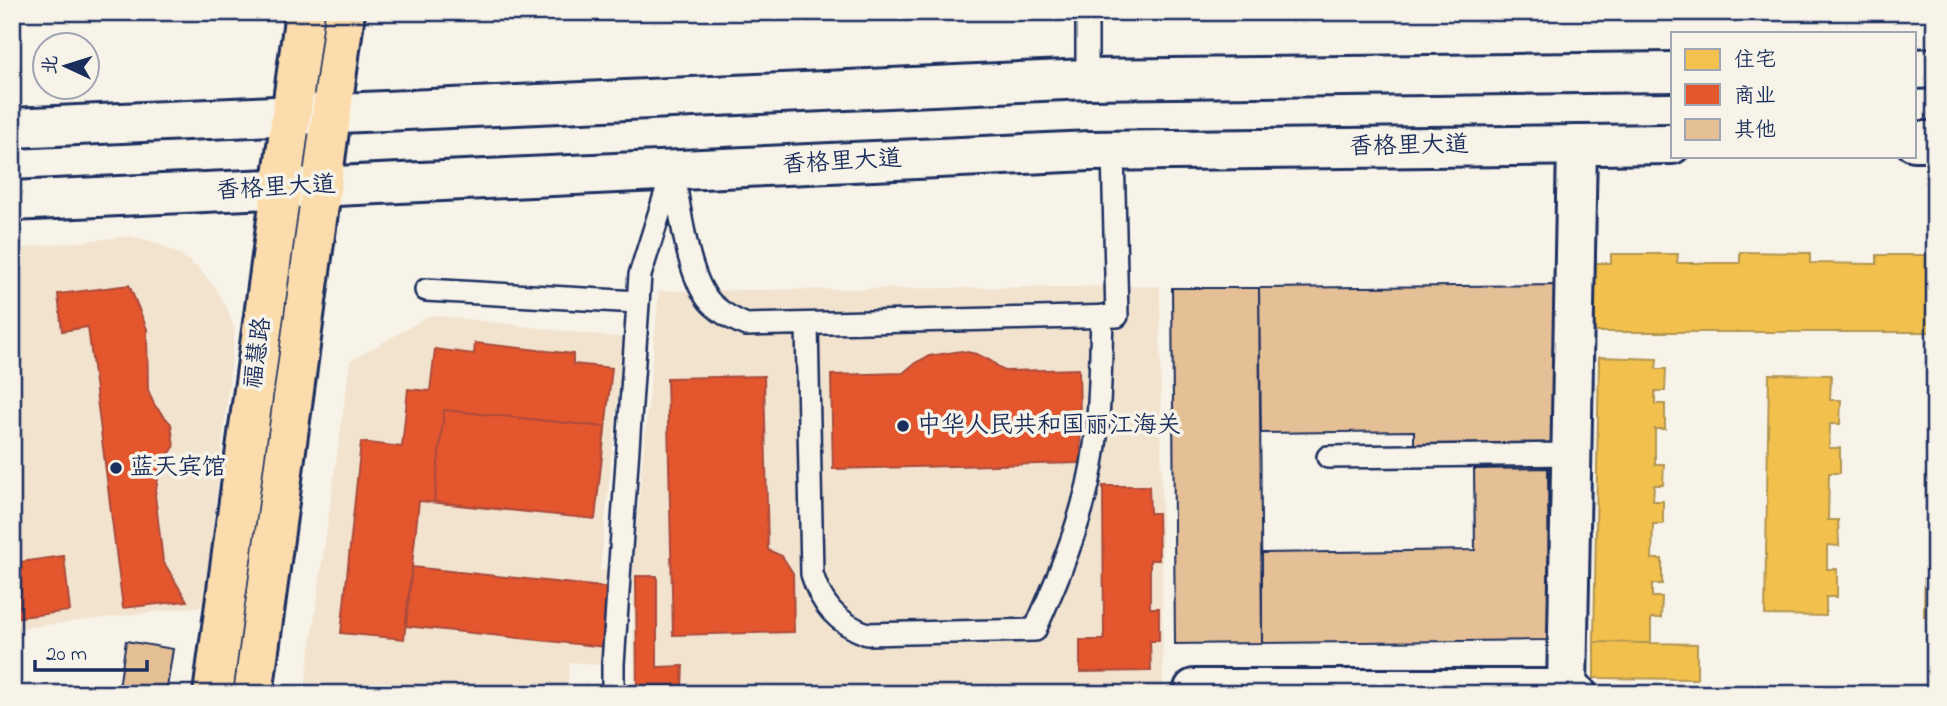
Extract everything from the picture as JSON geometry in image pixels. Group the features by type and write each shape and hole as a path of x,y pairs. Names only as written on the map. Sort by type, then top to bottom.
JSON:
{"main road":[{"name":"福慧路","path":"214,694 305,12"},
{"name":"福慧路","path":"253,694 345,12"},
{"path":"1916,69 1935,68"},
{"path":"12,128 1087,79 1671,72"},
{"path":"1916,141 1935,141"},
{"name":"香格里大道","path":"12,201 1113,151 1671,144"},
{"path":"1194,689 1572,692 1571,454 1577,145"}],"lane":[{"path":"1087,12 1087,79"},
{"path":"673,170 693,271 700,289 712,304 746,325 1117,316 1113,151"},
{"path":"613,694 640,275 673,170"},
{"path":"426,290 638,302"},
{"path":"807,324 812,574 817,591 826,606 844,624 867,634 1022,631 1035,630 1057,580 1084,504 1100,408 1102,316"},
{"path":"1328,457 1571,454"}],"shaded area":[{"name":"蓝天宾馆","path":"131,236 157,243 181,255 199,269 215,287 235,330 204,606 12,629 12,249"},
{"name":"中华人民共和国丽江海关","path":"1160,286 1163,688 634,693 633,560 659,291"},
{"path":"431,315 624,338 600,570 615,572 608,666 570,662 566,694 304,694 350,361"}],"building: 住宅":[{"path":"1740,252 1810,253 1810,263 1877,264 1877,255 1935,255 1935,332 1584,332 1584,263 1611,263 1611,254 1678,254 1677,263 1740,263"},
{"path":"1599,357 1657,359 1656,369 1666,369 1665,391 1655,391 1655,404 1665,404 1665,429 1655,429 1655,464 1664,464 1663,485 1654,485 1653,501 1663,501 1663,524 1653,524 1652,559 1662,559 1662,584 1652,584 1652,597 1662,597 1661,618 1651,618 1651,643 1594,642"},
{"path":"1769,374 1831,375 1830,400 1841,400 1840,424 1830,424 1829,448 1840,448 1840,473 1829,473 1828,520 1838,520 1839,546 1827,545 1827,569 1837,569 1837,597 1826,597 1826,616 1765,615"},
{"path":"1929,374 1935,374 1935,616 1924,616"},
{"path":"1594,642 1697,644 1697,679 1594,678"}],"building: 商业":[{"path":"129,285 147,329 148,390 155,406 171,424 174,447 160,468 155,495 163,561 187,601 123,608 88,327 62,331 58,294"},
{"path":"475,343 573,354 573,364 612,368 595,519 419,501 404,639 341,633 361,442 402,447 408,389 430,391 435,349 474,354"},
{"path":"961,351 977,354 1004,371 1079,369 1081,463 833,469 831,375 903,373 929,356"},
{"path":"764,376 768,550 782,556 793,573 794,632 673,635 667,378"},
{"path":"444,410 605,427 595,519 434,502"},
{"path":"1103,486 1149,486 1150,513 1158,513 1159,560 1150,560 1150,608 1159,608 1159,641 1150,641 1151,671 1080,672 1080,640 1104,640"},
{"path":"64,556 70,611 12,618 12,563"},
{"path":"412,567 611,588 605,647 406,626"},
{"path":"636,576 657,576 657,667 683,666 682,687 637,687"}],"building: 其他":[{"path":"1562,285 1563,376 1553,376 1554,444 1414,445 1414,431 1261,433 1259,288"},
{"path":"1172,288 1259,288 1262,643 1175,644"},
{"path":"1548,468 1549,640 1262,643 1262,553 1475,550 1474,469"},
{"path":"126,641 173,649 166,694 118,694"}],"place":[{"name":"中华人民共和国丽江海关","path":"903,426"},
{"name":"蓝天宾馆","path":"116,468"}]}
